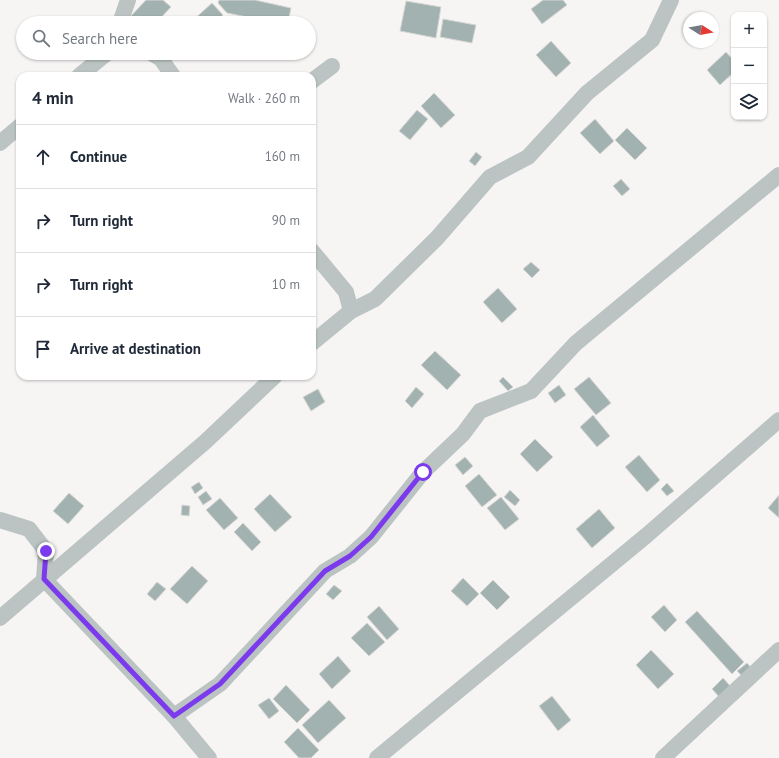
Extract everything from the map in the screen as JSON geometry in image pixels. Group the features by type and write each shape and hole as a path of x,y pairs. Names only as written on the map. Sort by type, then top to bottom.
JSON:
{"street":[{"path":"122,16 128,0"},
{"path":"316,339 351,311 375,299 438,238 490,178 528,158 587,93 652,40 671,0"},
{"path":"84,72 98,60"},
{"path":"162,60 170,72"},
{"path":"316,77 332,66"},
{"path":"0,143 16,129"},
{"path":"174,716 220,684 325,571 350,556 371,537 423,472 464,434 480,411 531,390 576,343 779,175"},
{"path":"316,256 346,292 351,311"},
{"path":"0,618 206,442 271,380"},
{"path":"377,758 647,535 779,420"},
{"path":"0,520 29,529 46,551 44,579 174,716 209,758"},
{"path":"663,758 779,650"}],"building":[{"path":"146,0 163,0 171,7 163,16 131,16"},
{"path":"219,0 255,0 291,8 289,16 242,16 227,13 218,3"},
{"path":"543,0 563,0 567,5 542,24 531,9"},
{"path":"406,1 441,7 436,38 400,31"},
{"path":"212,3 223,15 222,16 198,16"},
{"path":"443,19 476,25 472,43 440,37"},
{"path":"551,41 571,63 556,77 536,55"},
{"path":"726,52 731,58 731,75 720,85 707,70"},
{"path":"434,93 455,115 441,128 421,106"},
{"path":"417,110 428,119 410,140 399,131"},
{"path":"595,119 614,141 600,154 580,133"},
{"path":"627,128 647,148 635,160 615,140"},
{"path":"476,152 482,157 475,166 469,161"},
{"path":"621,179 630,189 622,196 613,186"},
{"path":"531,262 540,270 532,278 523,269"},
{"path":"498,288 517,309 502,323 483,302"},
{"path":"435,351 461,375 447,390 421,365"},
{"path":"503,377 513,387 508,391 499,381"},
{"path":"589,377 611,403 596,415 574,389"},
{"path":"559,385 566,395 555,403 548,393"},
{"path":"416,387 424,394 412,408 405,401"},
{"path":"318,389 325,402 311,411 303,397"},
{"path":"593,415 610,436 597,447 580,427"},
{"path":"535,439 553,457 537,472 520,454"},
{"path":"639,455 660,480 647,492 625,467"},
{"path":"465,457 473,466 463,475 455,465"},
{"path":"479,474 497,495 482,507 465,486"},
{"path":"199,482 203,488 195,494 191,487"},
{"path":"667,483 674,491 667,496 661,489"},
{"path":"510,490 520,500 515,506 504,497"},
{"path":"206,491 212,499 203,505 198,497"},
{"path":"69,493 84,506 68,524 53,511"},
{"path":"270,494 292,517 275,532 254,509"},
{"path":"779,495 779,518 768,508"},
{"path":"501,497 519,519 505,530 487,508"},
{"path":"220,498 238,518 224,530 206,510"},
{"path":"182,505 190,506 189,516 181,515"},
{"path":"599,509 615,528 592,548 576,529"},
{"path":"243,523 261,542 252,551 234,532"},
{"path":"192,566 208,581 187,604 170,589"},
{"path":"463,578 479,594 467,606 451,591"},
{"path":"493,580 510,597 497,610 480,593"},
{"path":"157,582 166,589 155,601 147,594"},
{"path":"334,585 342,591 333,600 326,594"},
{"path":"664,605 677,620 665,632 651,617"},
{"path":"379,606 399,629 387,640 367,617"},
{"path":"697,611 744,662 732,674 685,622"},
{"path":"367,623 385,642 369,656 351,638"},
{"path":"651,650 674,674 658,689 636,665"},
{"path":"338,656 351,671 332,689 319,674"},
{"path":"747,663 753,670 744,678 737,671"},
{"path":"723,678 732,688 721,699 712,689"},
{"path":"286,685 310,710 297,723 273,699"},
{"path":"552,696 571,720 558,731 539,706"},
{"path":"269,698 279,711 269,719 258,705"},
{"path":"329,700 346,718 318,743 302,725"},
{"path":"298,728 319,750 311,758 299,758 284,742"}],"route":[{"path":"46,551 44,579 174,716 220,684 325,571 350,556 371,537 423,472"}]}
